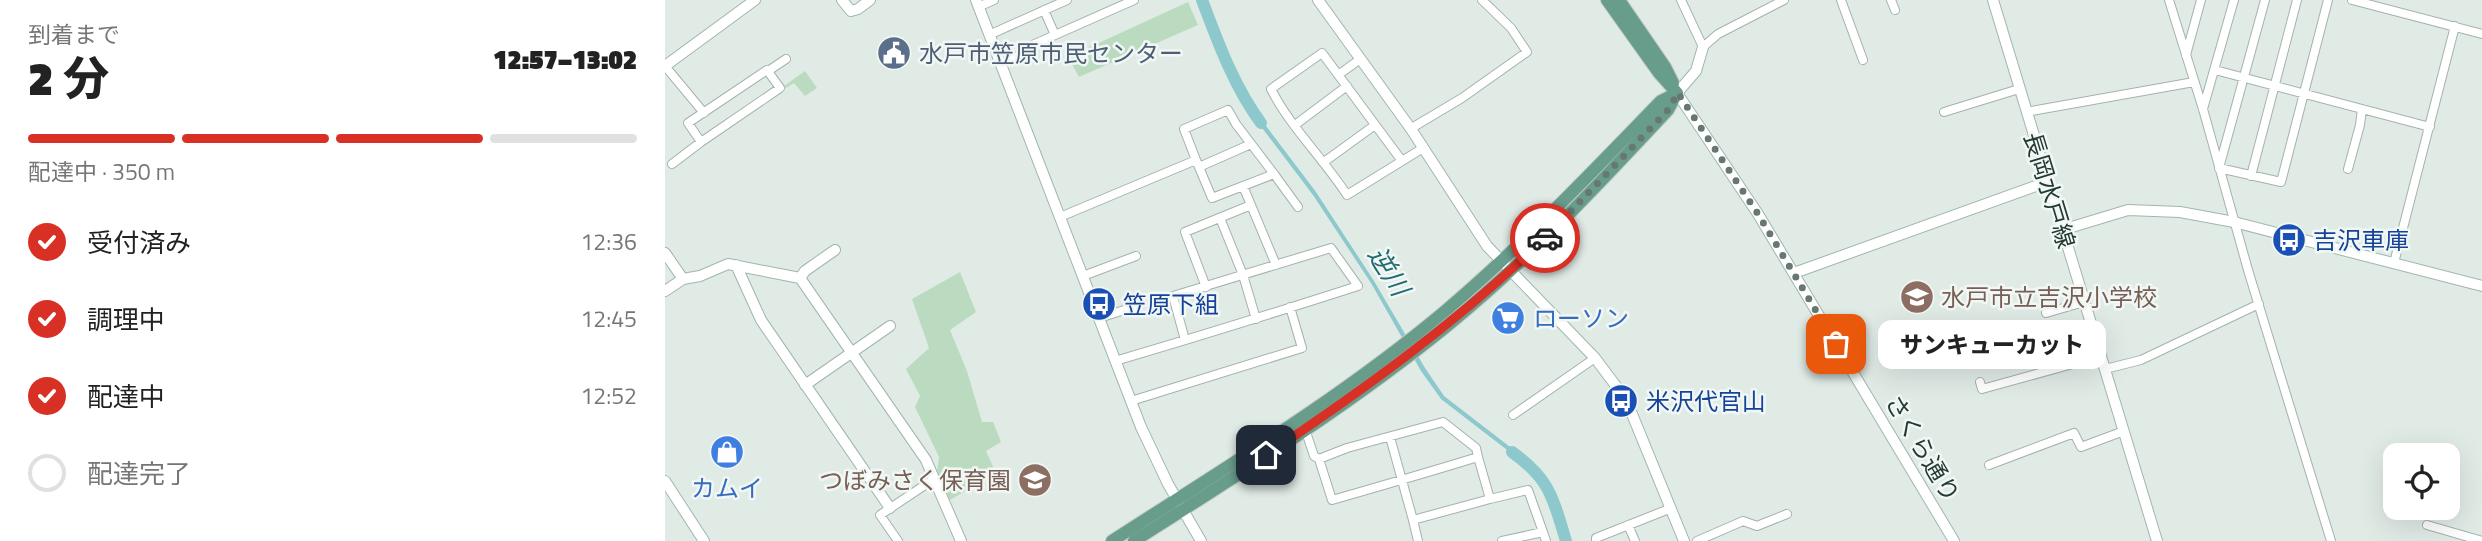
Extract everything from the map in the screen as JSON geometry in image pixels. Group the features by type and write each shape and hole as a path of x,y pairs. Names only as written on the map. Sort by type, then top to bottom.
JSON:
{"main road":[{"name":"さくら通り","path":"1607,0 1659,73 1678,93"},
{"name":"さくら通り","path":"1619,0 1665,67 1678,93"},
{"path":"1112,541 1179,505 1305,429 1418,341 1565,219 1668,110 1678,93"},
{"path":"1134,541 1179,505 1342,390 1401,354"}],"street":[{"path":"704,113 665,66 755,0"},
{"path":"842,0 851,11 870,0"},
{"path":"994,0 977,3 1000,64 1152,453 1201,541"},
{"path":"989,35 1067,0"},
{"path":"1000,64 1017,57 1028,47 1134,0"},
{"path":"1318,0 1410,129 1478,233 1505,267 1595,358 1616,386 1632,414 1683,541"},
{"path":"1410,129 1462,98 1527,52 1511,28 1482,0"},
{"path":"1681,0 1703,47"},
{"path":"1678,93 1696,71 1703,47 1718,34 1784,0"},
{"path":"1841,0 1863,60"},
{"path":"1891,0 1895,10"},
{"name":"長岡水戸線","path":"1993,0 2157,541"},
{"path":"2169,0 2331,541"},
{"path":"2186,55 2201,0"},
{"path":"2203,109 2234,0"},
{"path":"2219,168 2265,0"},
{"path":"2251,176 2297,0"},
{"path":"2219,168 2281,182 2328,0"},
{"path":"2352,0 2482,34"},
{"path":"1044,10 1055,35"},
{"path":"2395,263 2455,26"},
{"path":"1402,161 1322,53 1271,89 1277,102 1347,195 1402,161 1423,148"},
{"path":"701,142 688,123 786,59"},
{"path":"1339,75 1359,60"},
{"path":"2215,70 2430,127"},
{"path":"671,164 780,88 768,71"},
{"path":"2026,112 2194,82"},
{"path":"1295,125 1347,86"},
{"path":"1944,112 2019,89"},
{"name":"さくら通り","path":"1678,93 1737,180 1954,541"},
{"path":"2348,169 2362,109"},
{"path":"1274,174 1212,198 1184,129 1228,110 1298,207"},
{"path":"1324,162 1375,125"},
{"path":"1060,217 1251,144"},
{"path":"1794,273 2047,182"},
{"path":"1243,186 1276,265"},
{"path":"1206,287 1185,232 1251,205"},
{"path":"2062,230 2128,210 2180,212 2234,222 2482,286"},
{"path":"1220,218 1243,275 1256,319"},
{"path":"1115,361 1256,319 1358,286 1331,248 1173,296 1185,340"},
{"path":"800,278 804,271 835,250"},
{"path":"665,253 683,279"},
{"path":"1083,276 1136,256"},
{"path":"665,292 683,279 700,276 723,265 736,265 800,278 917,446 961,541"},
{"path":"736,265 761,320 890,508"},
{"path":"2046,313 2084,302"},
{"path":"2105,369 2141,360 2259,304"},
{"path":"1099,317 1137,306"},
{"path":"1131,401 1302,348 1290,307"},
{"path":"805,385 890,326"},
{"path":"1979,382 1982,389 2100,354"},
{"path":"1513,415 1595,358"},
{"path":"1319,459 1347,448 1443,422 1476,448 1490,499"},
{"path":"1305,429 1314,456 1319,459 1332,500 1478,457"},
{"path":"1989,465 2074,433 2081,447 2125,431"},
{"path":"1390,436 1419,541"},
{"path":"898,541 880,515 934,479"},
{"path":"665,481 704,541"},
{"path":"1413,520 1528,490 1546,541"},
{"path":"1596,541 1596,538 1669,509"},
{"path":"1696,541 1743,521 1757,526 1787,514"},
{"path":"1628,525 1635,541"},
{"path":"2427,525 2482,541"},
{"path":"1508,540 1543,532"}],"green space":[{"path":"1188,2 1198,25 1079,77 1068,57"},
{"path":"805,71 817,88 805,96 794,83 786,88 784,86"},
{"path":"960,272 976,312 950,330 967,371 982,422 993,422 1001,442 986,451 996,473 950,500 937,472 939,457 915,407 920,396 906,369 929,348 912,299"}],"water":[{"path":"1254,110 1316,192 1444,396 1527,460 1524,463 1441,399 1421,371 1371,283 1313,195 1250,112"}],"waterway":[{"name":"逆川","path":"1202,0 1235,79 1261,123"},
{"name":"逆川","path":"1512,452 1535,471 1548,490 1566,541"}],"way so far":[{"path":"1545,238 1668,110 1678,93 1737,180 1836,344"}],"place":[{"name":"水戸市笠原市民センター","path":"894,53"},
{"name":"吉沢車庫","path":"2289,240"},
{"name":"水戸市立吉沢小学校","path":"1917,297"},
{"name":"笠原下組","path":"1099,304"},
{"name":"ローソン","path":"1508,318"},
{"name":"サンキューカット","path":"1836,344"},
{"name":"米沢代官山","path":"1621,401"},
{"name":"カムイ","path":"727,452"},
{"name":"つぼみさく保育園","path":"1035,480"}],"route":[{"path":"1266,455 1405,359 1480,298 1545,238"}]}
